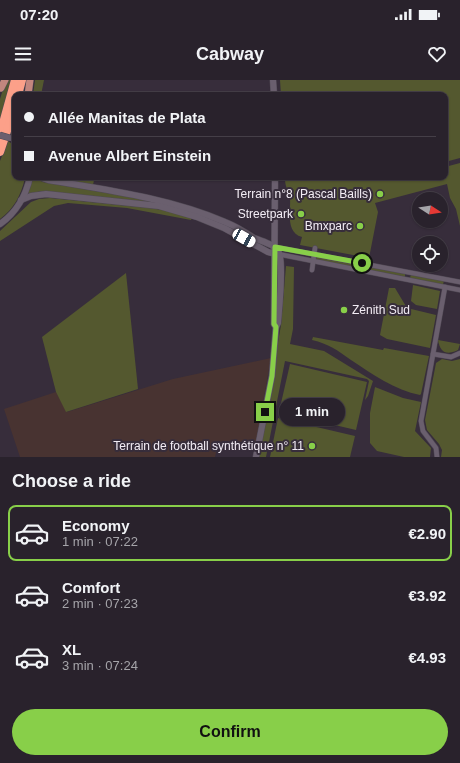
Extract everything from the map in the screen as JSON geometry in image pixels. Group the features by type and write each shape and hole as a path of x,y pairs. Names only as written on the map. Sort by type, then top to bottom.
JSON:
{"highway":[{"path":"0,134 15,80"},
{"path":"19,92 22,80"},
{"path":"0,152 12,116"}],"main road":[{"path":"0,89 3,80"},
{"path":"30,92 32,80"},
{"path":"274,80 274,92"},
{"path":"0,134 12,140"},
{"path":"0,224 11,214 21,200 28,187 29,180"},
{"path":"48,180 160,201 199,215 268,252 277,254"},
{"path":"256,457 272,376 276,327 278,323 280,283 275,247 274,180"},
{"path":"21,200 31,196 46,194 159,206 226,222 262,242 275,247"},
{"path":"262,242 268,241 275,234"}],"street":[{"path":"275,247 460,282"},
{"path":"312,270 315,248"},
{"path":"277,254 460,290"},
{"path":"437,457 436,448 423,431 421,421 445,287"},
{"path":"433,354 451,357 460,353"}],"shaded area":[{"path":"271,358 256,442 217,448 215,457 20,457 4,409 56,392 67,412 173,379"}],"green space":[{"path":"6,80 11,80 0,123 0,99"},
{"path":"35,80 44,80 42,92 33,92"},
{"path":"280,80 460,80 460,158 448,161 448,92 281,92"},
{"path":"8,141 12,144 12,180 24,180 13,206 0,219 0,161"},
{"path":"460,163 460,226 456,209 450,198 447,184 375,203 378,212 369,258 300,245 302,237 293,231 291,226 290,196 285,180 448,180 448,166"},
{"path":"32,180 39,180 43,182 160,202 175,207 43,191 28,194"},
{"path":"67,180 94,180 93,185"},
{"path":"50,198 150,208 169,211 192,218 191,220 127,208 68,203 54,206 0,241 0,231 31,202 39,199"},
{"path":"316,256 405,273 405,277 315,260"},
{"path":"286,266 294,267 293,329 290,344 324,351 373,381 368,396 365,400 369,381 367,379 285,361 266,457 258,457 281,325"},
{"path":"126,273 138,389 66,412 56,392 42,337"},
{"path":"411,274 444,280 443,285 410,278"},
{"path":"413,285 440,291 437,309 416,305 411,301"},
{"path":"389,288 395,288 407,308 436,315 430,348 387,339 380,335"},
{"path":"313,337 383,350 384,348 429,356 421,394 411,393 384,381 333,348 312,340"},
{"path":"438,340 460,344 458,350 450,353 444,352 440,347"},
{"path":"442,359 452,361 460,359 460,457 441,457 442,450 427,430 425,420 436,363"},
{"path":"290,364 367,382 356,430 279,412"},
{"path":"375,387 403,398 421,402 415,431 431,448 430,457 404,457 377,451 370,443 370,413"},
{"name":"Terrain de football synthétique n° 11","path":"278,418 355,436 350,457 270,457"}],"place":[{"name":"Terrain n°8 (Pascal Baills)","path":"380,194"},
{"name":"Streetpark","path":"301,214"},
{"name":"Bmxparc","path":"360,226"},
{"name":"Zénith Sud","path":"344,310"},
{"name":"Terrain de football synthétique n° 11","path":"312,446"}],"route":[{"path":"265,412 272,376 276,327 274,324 275,247 362,263"}]}
